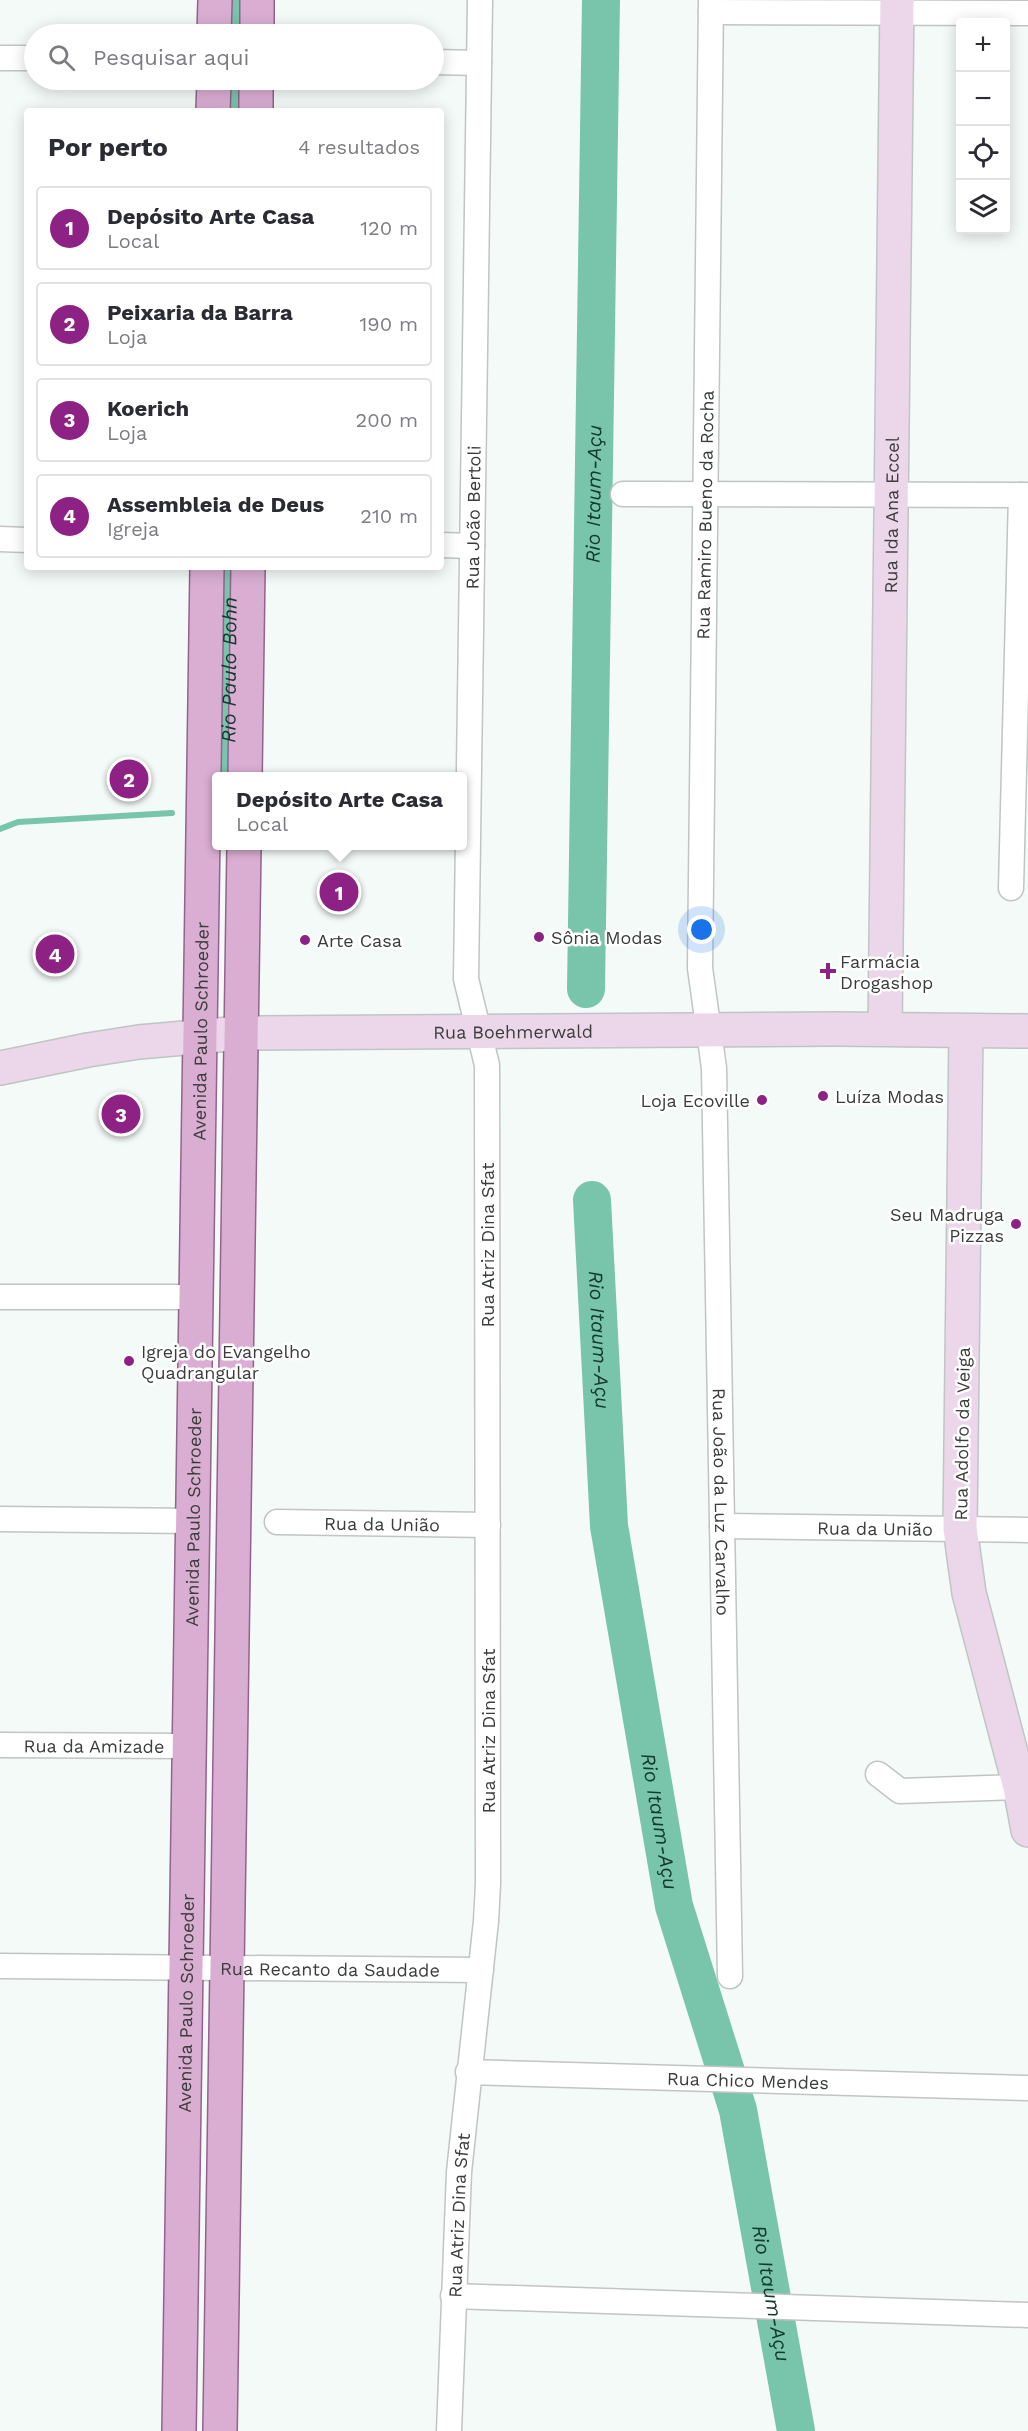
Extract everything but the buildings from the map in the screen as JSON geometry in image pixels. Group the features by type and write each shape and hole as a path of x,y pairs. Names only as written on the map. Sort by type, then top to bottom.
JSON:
{"main road":[{"path":"214,24 215,0"},
{"path":"257,0 257,24"},
{"path":"213,108 214,90"},
{"path":"256,90 256,108"},
{"name":"Avenida Paulo Schroeder","path":"179,2431 207,570"},
{"path":"245,772 248,570"},
{"path":"220,2431 244,850"}],"street":[{"name":"Rua João Bertoli","path":"477,1031 466,979 480,0"},
{"path":"711,6 896,7 1028,14"},
{"name":"Rua Ramiro Bueno da Rocha","path":"708,1029 700,968 711,6"},
{"name":"Rua Ida Ana Eccel","path":"885,1029 896,7"},
{"path":"0,58 24,58"},
{"path":"444,62 479,63"},
{"path":"622,494 1024,495 1011,888"},
{"path":"0,539 24,540"},
{"path":"444,545 472,546"},
{"name":"Rua Boehmerwald","path":"0,1068 88,1050 200,1035 241,1033 708,1029 1028,1031"},
{"name":"Rua João da Luz Carvalho","path":"708,1029 714,1068 730,1976"},
{"name":"Rua Atriz Dina Sfat","path":"449,2431 459,2172 488,1884 487,1065 477,1031"},
{"name":"Rua Adolfo da Veiga","path":"966,1031 960,1528 969,1593 1020,1787 1028,1830"},
{"path":"0,1297 196,1298"},
{"path":"0,1519 193,1521"},
{"name":"Rua da União","path":"277,1522 488,1525"},
{"name":"Rua da União","path":"722,1526 1028,1530"},
{"name":"Rua da Amizade","path":"0,1745 189,1746"},
{"path":"878,1774 900,1791 1020,1787"},
{"name":"Rua Recanto da Saudade","path":"0,1966 480,1970"},
{"name":"Rua Chico Mendes","path":"468,2072 1028,2088"},
{"path":"453,2296 1028,2315"}],"waterway":[{"name":"Rio Paulo Bohn","path":"236,0 236,24"},
{"name":"Rio Itaum-Açu","path":"586,989 601,0"},
{"name":"Rio Paulo Bohn","path":"235,108 236,90"},
{"name":"Rio Paulo Bohn","path":"228,772 230,570"},
{"name":"Rio Paulo Bohn","path":"0,829 18,822 172,813"},
{"name":"Rio Itaum-Açu","path":"592,1200 609,1526 674,1906 738,2110 796,2431"}],"place":[{"name":"Peixaria da Barra","path":"129,779"},
{"name":"Depósito Arte Casa","path":"339,892"},
{"name":"Sônia Modas","path":"539,937"},
{"name":"Arte Casa","path":"305,940"},
{"name":"Assembleia de Deus","path":"55,954"},
{"name":"Farmácia Drogashop","path":"828,971"},
{"name":"Luíza Modas","path":"823,1096"},
{"name":"Loja Ecoville","path":"762,1100"},
{"name":"Koerich","path":"121,1114"},
{"name":"Seu Madruga Pizzas","path":"1016,1224"},
{"name":"Igreja do Evangelho Quadrangular","path":"129,1361"}]}
